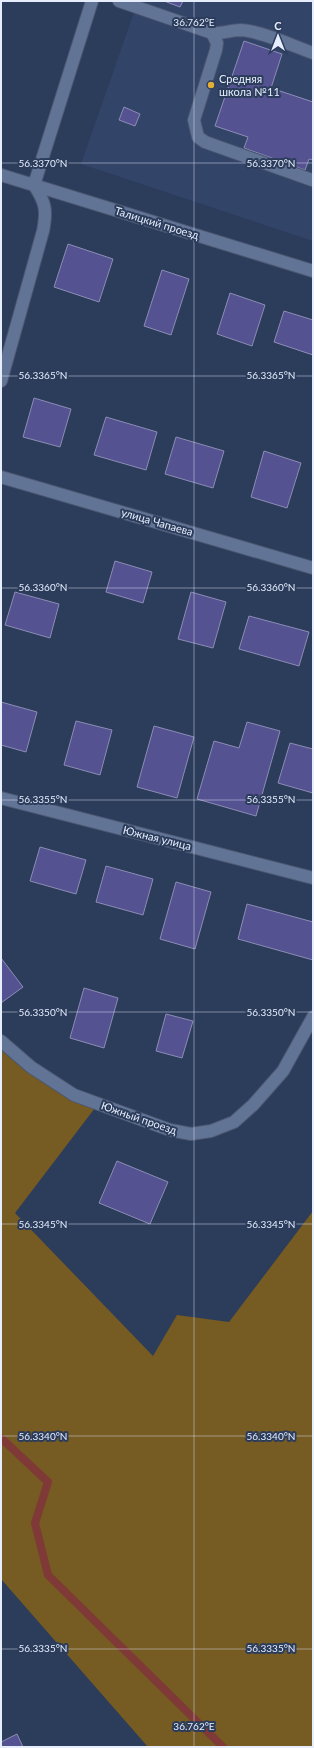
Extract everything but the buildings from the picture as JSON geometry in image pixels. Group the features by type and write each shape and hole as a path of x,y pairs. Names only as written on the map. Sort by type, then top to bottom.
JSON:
{"street":[{"path":"1,381 43,231 46,213 43,199 34,185 92,1"},
{"path":"119,1 212,33 222,34 239,30 250,31 313,53"},
{"path":"212,33 217,43 194,120 198,137 205,142 312,180"},
{"name":"Талицкий проезд","path":"1,175 313,271"},
{"name":"улица Чапаева","path":"1,477 313,568"},
{"name":"Южная улица","path":"1,798 313,878"},
{"name":"Южный проезд","path":"1,1041 31,1067 74,1095 170,1130 191,1134 211,1131 234,1122 253,1105 283,1071 313,1017"}],"shaded area":[{"name":"Средняя школа №11","path":"138,1 313,1 313,241 81,164"},
{"path":"1,1041 98,1104 15,1213 153,1356 177,1315 229,1322 313,1211 313,1747 148,1747 1,1579"}],"waterway":[{"path":"1,1438 48,1482 35,1523 48,1575 223,1747"}],"place":[{"name":"Средняя школа №11","path":"211,85"}]}
